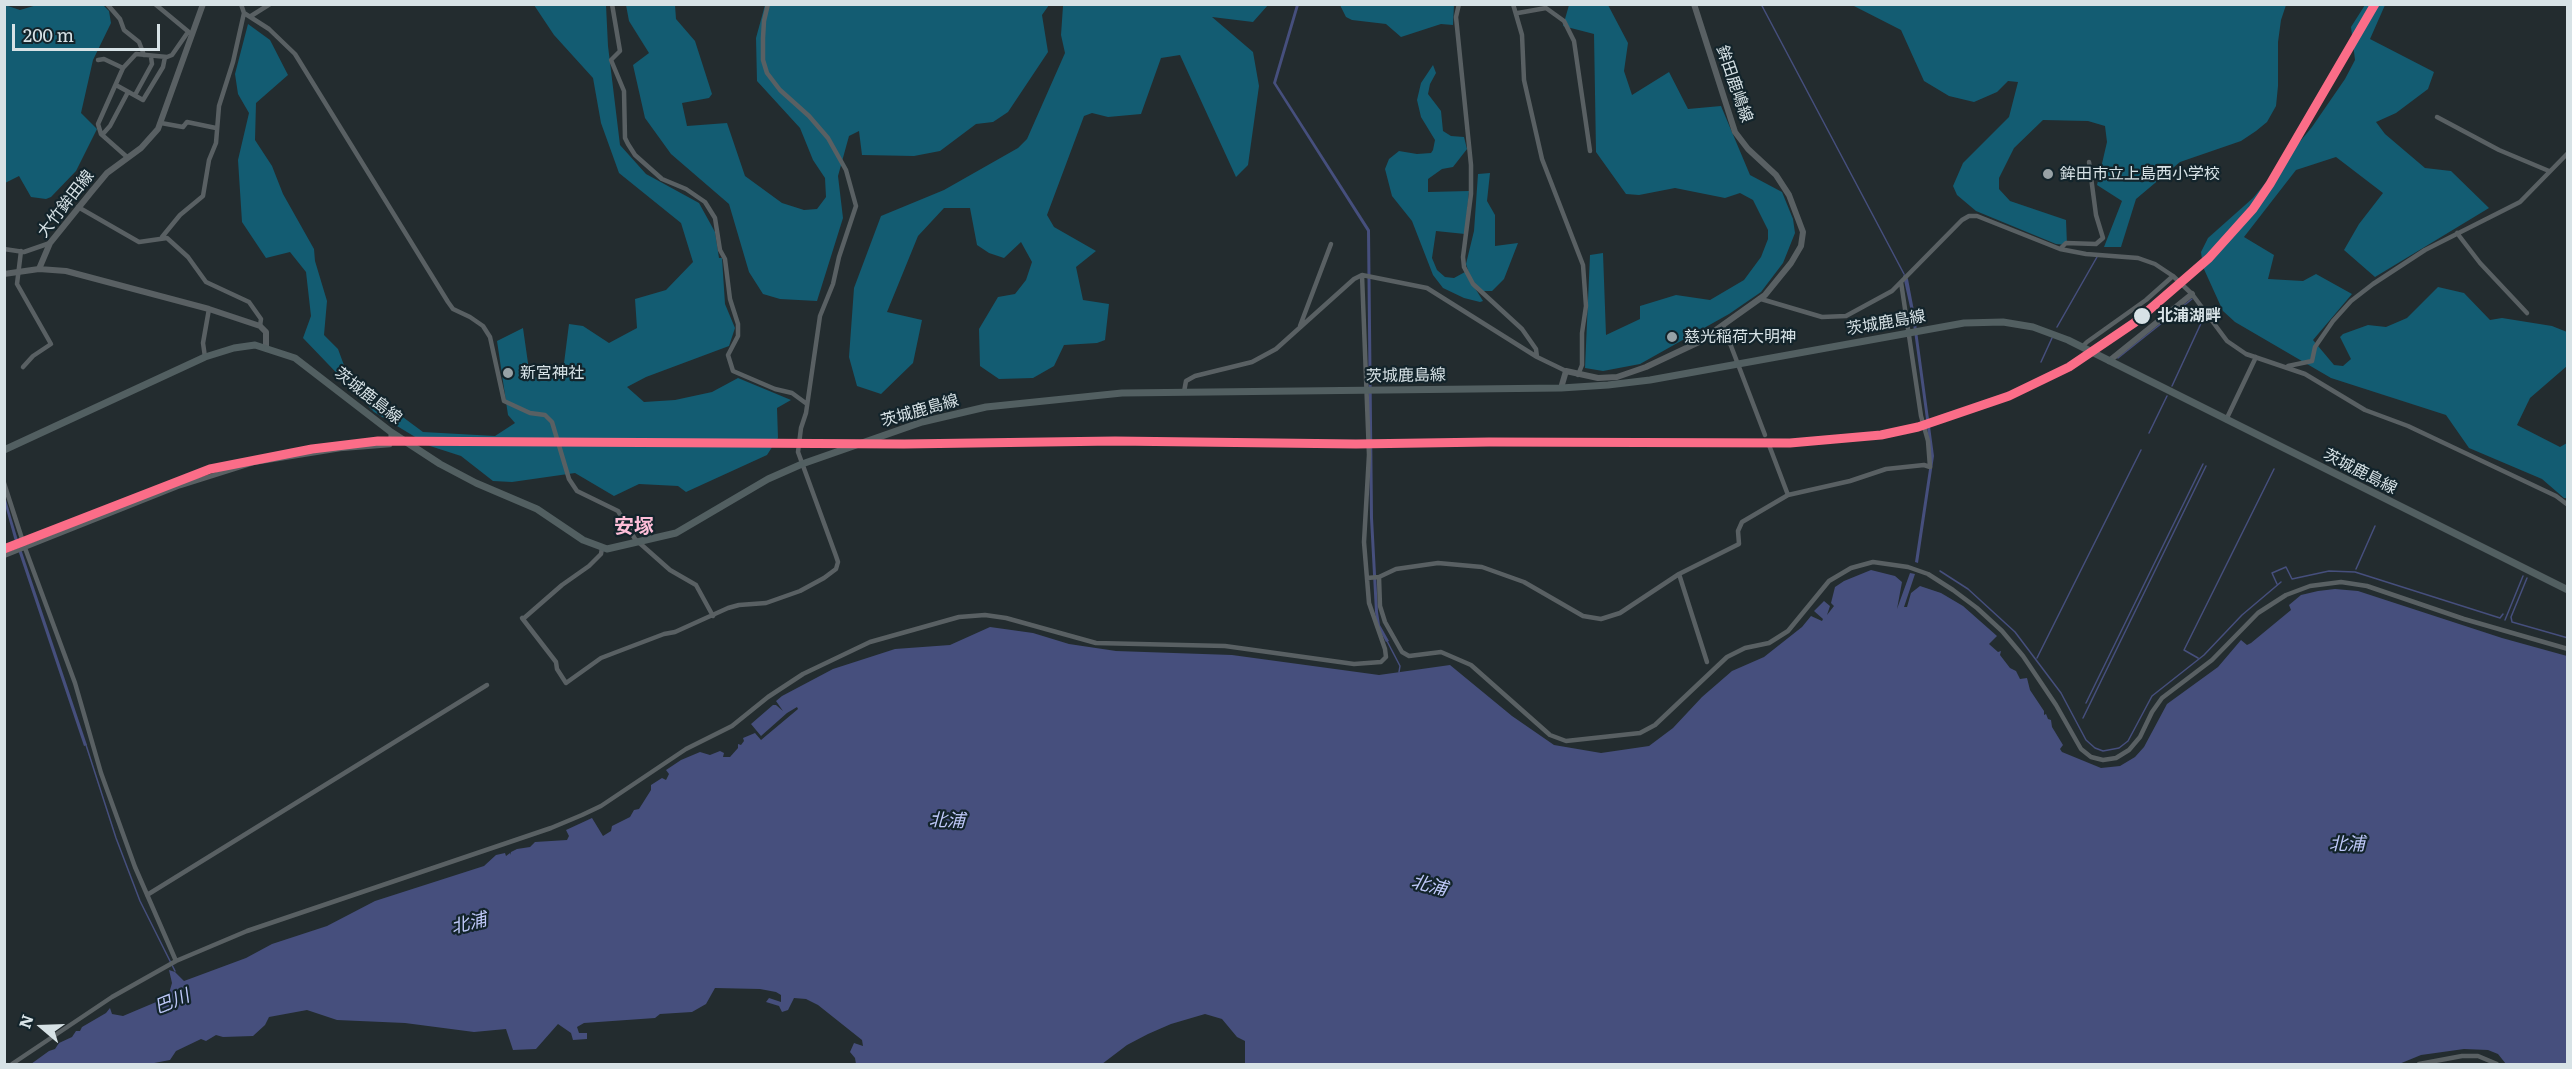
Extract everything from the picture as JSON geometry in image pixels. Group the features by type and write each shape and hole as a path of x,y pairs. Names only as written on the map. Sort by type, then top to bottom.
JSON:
{"main road":[{"name":"大竹鉾田線","path":"39,269 50,243 106,173 153,137 161,123 190,33 203,4"},
{"name":"鉾田鹿嶋線","path":"1566,371 1578,375 1608,378 1646,367 1689,348 1761,299 1798,253 1803,232 1795,208 1784,187 1735,132 1694,4"},
{"path":"4,274 39,269 84,275 209,309 260,326 266,332 266,347 245,346 205,357 4,450"},
{"path":"2109,361 2192,294"},
{"name":"茨城鹿島線","path":"266,347 295,358 391,432 465,478 537,509 583,540 602,548 612,549 676,533 768,479 802,464 922,422 986,407 1089,395 1561,388 1650,380 1977,321 2003,322 2047,331 2568,591"},
{"path":"1646,367 1650,380"},
{"path":"1561,388 1566,371"}],"street":[{"path":"107,4 120,19 124,30 139,42 144,55"},
{"path":"127,157 102,135 98,124 123,68 136,54 151,57 172,55 190,33 155,4"},
{"path":"78,207 139,242 148,242 162,237 180,215 203,196 209,160 216,143 219,106 233,62 244,13 241,4"},
{"path":"251,16 270,4"},
{"path":"612,4 620,51 611,60 624,91 625,138 635,155 662,179 686,189 705,202 715,218 720,250 725,259 730,300 738,324 738,336 728,355 734,371 776,389 792,393 807,404"},
{"path":"602,548 601,554 589,566 523,618 556,662 557,669 566,683 601,658 739,605 766,603 800,591 836,569 838,562 798,452 820,316 833,284 839,257 856,206 846,170 828,138 809,116 780,90 767,72 763,60 763,38 768,4"},
{"path":"1459,4 1456,17 1472,165 1464,267 1473,284 1522,328 1536,349 1537,357"},
{"path":"1513,4 1522,35 1524,80 1538,140 1583,265 1586,306 1582,333 1582,365 1578,375"},
{"path":"1518,15 1517,11 1546,8 1564,21 1574,40 1590,151"},
{"path":"244,13 269,29 295,54 448,302 453,309 483,326 490,337 504,401 530,413 545,415 552,422 572,484 577,490 618,511 639,542 670,570 696,585 713,616"},
{"path":"135,96 152,64 151,57"},
{"path":"116,85 144,100 163,67 165,57"},
{"path":"98,60 104,59 123,68"},
{"path":"102,135 110,126 128,92"},
{"path":"2437,117 2499,150 2549,171"},
{"path":"161,123 183,127 187,122 216,128"},
{"path":"2285,366 2312,361 2315,347 2351,301 2373,284 2425,250 2520,202 2568,153"},
{"path":"2060,249 2066,243 2096,244 2103,238 2096,215 2089,162"},
{"path":"1761,299 1822,317 1838,318 1854,313 1880,299 1901,282 1962,220 1969,216 1992,220 2060,249 2086,254 2138,258 2155,264 2173,276 2192,294 2227,341 2256,357 2305,374 2365,410 2428,435 2556,496 2568,505"},
{"path":"2457,233 2480,263 2528,313"},
{"path":"162,237 181,249 206,282 249,302 261,319 260,326"},
{"path":"4,249 21,251 50,243"},
{"path":"1299,328 1331,244"},
{"path":"21,251 17,284 51,344 33,356 23,367"},
{"path":"12,1065 112,997 174,962 247,931 551,828 601,806 686,749 732,726 768,697 803,674 870,642 960,617 985,615 1006,618 1096,643 1225,646 1354,664 1381,662 1386,657 1385,649 1373,618 1364,542 1369,455 1364,275"},
{"path":"1184,392 1186,381 1259,359 1276,349 1354,279 1364,275 1427,288 1442,295 1537,357 1566,371"},
{"path":"2082,348 2146,300 2173,276"},
{"path":"1367,578 1438,562 1482,567 1524,582 1583,615 1601,620 1620,612 1679,574 1740,544 1738,531 1742,522 1788,495 1886,469 1924,465 1930,467 1928,441 1921,416 1901,282"},
{"path":"205,357 203,343 209,309"},
{"path":"1723,325 1765,435"},
{"path":"2226,420 2256,357"},
{"path":"4,556 203,478 253,463 285,457 390,445 391,432"},
{"path":"1769,445 1788,495"},
{"path":"4,483 24,548 53,620 84,709 101,773 174,962"},
{"path":"1379,577 1380,606 1402,652 1409,656 1441,652 1471,665 1536,724 1550,735 1566,741 1640,733 1655,725 1727,657 1744,648 1769,643 1788,631 1829,581 1851,568 1873,562 1898,565 1928,574 1977,608 2002,631 2023,656 2051,696 2081,749 2091,757 2103,760 2116,758 2129,750 2140,737 2152,712 2162,698 2212,660 2258,613 2286,595 2310,586 2341,582 2367,586 2446,613 2568,649"},
{"path":"1679,574 1707,662"},
{"path":"147,895 487,685"},
{"path":"2419,1065 2462,1056 2478,1056 2497,1065"}],"shaded area":[{"path":"5,5 20,10 37,5 103,5 109,11 111,23 93,60 81,113 97,129 76,171 51,197 46,199 31,197 19,176 5,183"},
{"path":"534,5 606,5 608,46 620,145 646,174 699,203 715,232 719,258 722,258 725,304 735,328 729,346 646,377 627,387 644,402 675,400 712,392 738,378 791,400 777,408 778,438 767,455 686,492 678,486 639,484 614,496 575,473 512,482 493,481 461,456 430,446 374,412 303,338 311,316 306,272 290,252 266,258 242,222 238,160 249,113 238,94 235,74 248,24 270,40 288,75 256,103 255,140 272,166 283,194 314,249 315,261 327,301 324,335 338,349 345,368 369,392 423,432 495,436 515,423 508,415 497,341 523,328 530,377 562,379 569,324 583,326 609,343 637,328 635,299 666,290 693,262 681,223 619,173 601,123 593,78 554,35"},
{"path":"626,5 675,5 676,19 695,41 712,94 709,98 682,103 687,126 727,123 745,176 782,203 804,210 817,209 826,197 825,178 813,160 800,128 757,81 756,38 765,5 1049,5 1042,15 1048,52 1008,112 993,122 976,124 940,151 914,156 862,155 859,131 849,136 838,176 843,218 817,301 780,299 763,294 749,272 729,204 671,154 645,118 633,65 649,53 629,21"},
{"path":"1061,5 1268,5 1253,22 1212,17 1253,52 1259,86 1248,165 1236,177 1180,55 1161,58 1141,114 1108,117 1092,113 1084,116 1047,215 1054,227 1096,251 1076,267 1083,300 1109,304 1105,340 1097,343 1064,345 1054,366 1033,378 999,379 980,366 979,329 998,297 1015,294 1026,280 1032,262 1021,242 1004,258 989,253 977,245 970,208 944,208 918,236 887,312 922,320 913,363 881,394 857,386 849,357 854,288 881,216 944,190 1018,148 1027,139 1065,53 1061,35 1063,6"},
{"path":"1340,5 1454,5 1453,25 1441,24 1401,37 1386,24 1352,20 1346,17"},
{"path":"1569,5 1608,5 1628,43 1624,71 1632,95 1669,72 1688,109 1721,106 1750,175 1782,192 1793,219 1795,233 1783,263 1761,292 1729,314 1640,364 1603,371 1585,368 1590,255 1603,253 1606,335 1640,319 1640,306 1676,295 1710,300 1744,280 1761,257 1768,239 1768,230 1753,200 1740,193 1725,198 1675,188 1639,195 1626,194 1596,152 1594,34 1563,26"},
{"path":"1852,5 2286,5 2278,42 2276,106 2267,122 2241,141 2180,162 2136,199 2121,247 2104,247 2122,201 2097,185 2107,142 2105,126 2088,121 2043,120 2014,148 1999,178 1999,189 2010,201 2066,220 2067,245 2056,244 1976,211 1957,195 1953,186 1963,163 2009,117 2018,82 2008,81 1997,92 1974,102 1949,96 1924,81 1901,30"},
{"path":"2365,5 2385,5 2370,39 2434,72 2428,89 2396,113 2376,122 2385,134 2425,168 2451,171 2489,208 2375,277 2344,250 2359,224 2383,193 2336,157 2296,170 2244,237 2274,255 2268,279 2303,281 2316,274 2352,294 2313,340 2334,365 2343,366 2351,359 2340,337 2343,334 2368,325 2386,327 2407,318 2438,287 2464,293 2490,320 2502,318 2552,326 2567,332 2567,366 2530,398 2517,425 2560,447 2567,443 2567,498 2564,498 2542,479 2469,448 2446,415 2331,378 2235,322 2223,311 2203,267 2201,252 2208,238 2253,198 2312,127 2345,79 2355,60 2351,27"},
{"path":"1433,65 1436,73 1428,94 1441,111 1443,131 1451,136 1464,137 1467,149 1453,167 1442,169 1428,179 1428,192 1469,191 1465,234 1436,231 1432,258 1437,270 1445,277 1454,278 1465,272 1483,301 1480,302 1464,298 1443,288 1433,275 1412,221 1392,196 1385,169 1389,159 1399,151 1417,154 1431,153 1433,150 1435,140 1421,117 1417,100 1421,83"},
{"path":"1490,173 1487,201 1495,215 1495,246 1518,243 1504,279 1492,291 1482,291 1472,282 1466,264 1474,231 1478,174"}],"water":[{"path":"1296,5 1299,5 1276,83 1370,230 1373,518 1378,612 1380,625 1389,641 1386,642 1377,625 1375,612 1370,518 1367,231 1273,83"},
{"path":"1905,274 1915,316 1934,456 1918,563 1915,562 1931,456 1912,316 1903,276"},
{"path":"4,493 87,745 84,746 14,538"},
{"name":"北浦","path":"1871,570 1895,576 1902,582 1897,609 1910,573 1915,574 1904,607 1907,607 1911,593 1920,586 1941,593 1963,606 1997,636 1989,644 1998,652 2001,651 2000,655 2010,668 2016,671 2020,679 2027,678 2030,690 2044,711 2044,715 2046,714 2051,720 2052,727 2063,745 2060,749 2062,752 2101,768 2120,766 2135,757 2144,747 2167,704 2218,667 2241,640 2247,645 2251,643 2291,610 2289,605 2301,595 2335,589 2358,591 2502,638 2567,656 2567,1064 2506,1064 2498,1054 2488,1050 2464,1049 2421,1055 2399,1064 1245,1064 1245,1041 1237,1037 1222,1019 1205,1014 1171,1024 1148,1034 1127,1045 1102,1064 856,1064 850,1052 854,1043 863,1046 862,1040 818,1005 806,999 794,998 788,1010 782,1012 779,1006 766,1002 769,998 781,1002 781,995 776,992 760,989 715,988 706,1004 692,1012 660,1014 655,1018 584,1023 577,1027 579,1033 587,1033 587,1039 573,1040 571,1033 558,1024 536,1049 513,1050 506,1029 474,1032 405,1023 337,1020 307,1010 269,1017 265,1025 253,1036 223,1037 216,1035 206,1041 201,1039 176,1051 170,1060 149,1064 31,1064 110,1008 112,1014 123,1016 168,997 172,983 169,970 175,972 184,981 246,958 272,944 327,926 375,901 484,866 496,855 505,853 506,856 510,853 510,855 511,852 530,847 535,842 567,840 569,836 566,830 592,818 603,836 611,831 612,826 630,817 634,810 639,809 651,790 651,785 662,778 666,780 669,774 666,770 681,760 700,752 710,755 720,751 724,753 723,757 730,757 738,748 738,744 741,745 744,741 743,738 755,733 761,740 798,709 797,707 787,713 761,736 751,724 773,705 783,711 776,701 782,696 833,669 895,649 950,645 990,627 1033,633 1069,644 1116,651 1232,655 1379,675 1450,665 1512,716 1554,745 1601,753 1649,746 1673,728 1702,697 1732,671 1764,657 1802,627 1811,616 1822,621 1823,619 1814,611 1824,601 1830,606 1827,615 1834,606 1831,603 1835,587"}],"waterway":[{"path":"1761,4 1904,274"},
{"path":"2057,327 2097,257"},
{"path":"2118,358 2192,299"},
{"path":"2172,386 2203,319"},
{"path":"2041,362 2052,338"},
{"path":"2149,433 2167,396"},
{"path":"2037,658 2141,450"},
{"path":"2086,703 2203,464"},
{"path":"2083,718 2206,466"},
{"path":"2198,658 2184,650 2274,469"},
{"path":"2356,569 2375,526"},
{"path":"2277,584 2272,573 2286,567 2292,579 2329,571 2355,572 2500,618 2503,614"},
{"path":"1940,571 1968,589 2015,632 2061,693 2086,740 2095,748 2103,751 2119,748 2128,741 2152,696 2204,655 2242,615 2281,582"},
{"path":"2505,620 2523,576"},
{"path":"2527,578 2511,617 2512,622 2568,638"},
{"path":"1387,641 1400,666 1399,672"},
{"path":"86,745 116,838 140,901 175,971"}],"transit line":[{"path":"4,549 210,469 312,449 378,441 904,444 1115,441 1356,444 1790,443 1881,435 1918,427 2009,396 2069,367 2134,323 2209,258 2253,209 2270,184 2375,4"}],"place":[{"name":"鉾田市立上島西小学校","path":"2048,174"},
{"name":"北浦湖畔","path":"2142,316"},
{"name":"慈光稲荷大明神","path":"1672,337"},
{"name":"新宮神社","path":"508,373"}],"district":[{"name":"安塚","path":"634,527"}],"water label":[{"name":"巴川","path":"172,1002"}]}
